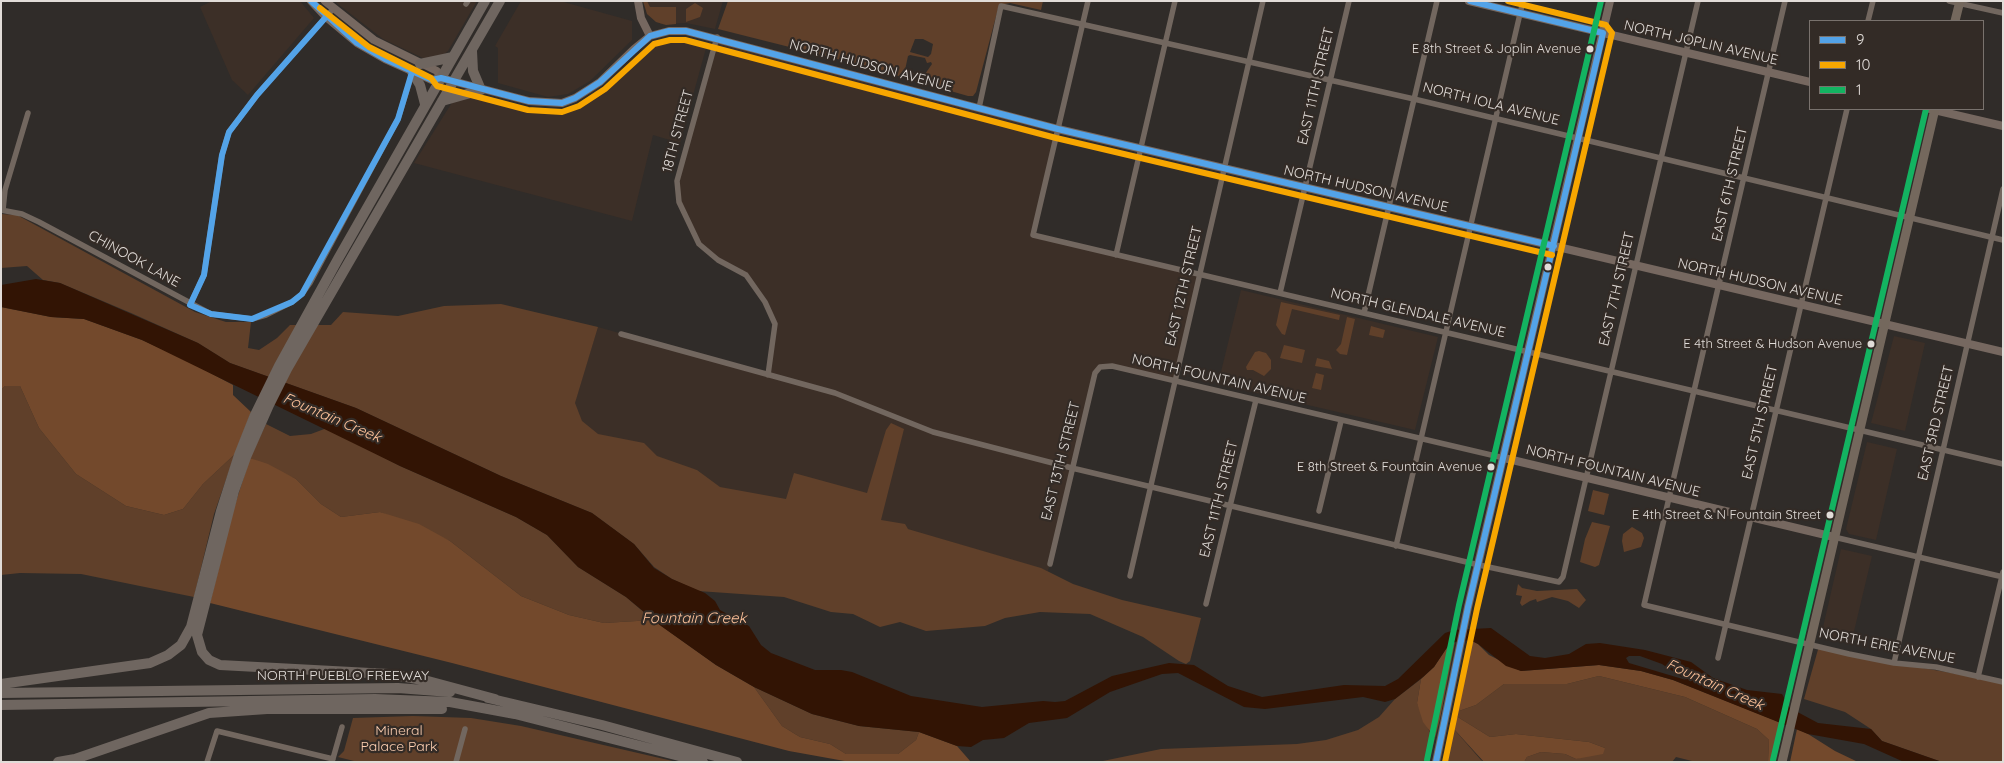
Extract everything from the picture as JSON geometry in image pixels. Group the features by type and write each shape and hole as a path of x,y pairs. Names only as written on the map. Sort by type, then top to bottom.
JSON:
{"highway":[{"path":"485,1 425,104 283,367 242,456 195,629 202,652 209,660 220,665 389,674 428,681 495,699"},
{"path":"283,367 454,82 500,1"},
{"path":"442,102 481,90 473,71 472,50"},
{"path":"425,104 416,68 453,57"},
{"path":"1,684 150,663 174,651 195,629"},
{"name":"NORTH PUEBLO FREEWAY","path":"1,693 398,688 448,691 495,699 737,762"},
{"name":"NORTH PUEBLO FREEWAY","path":"1,705 385,700 441,702 483,707 703,762"},
{"path":"58,762 100,750 186,720 231,711 342,708 433,708 458,710 483,707"}],"main road":[{"path":"311,1 326,17 357,43 385,59 416,68"},
{"path":"325,1 379,43 432,80 441,78 529,102 562,104 588,92 650,36 641,18 638,1"},
{"name":"NORTH JOPLIN AVENUE","path":"1469,1 1809,82"},
{"path":"1436,762 1468,607 1610,1"},
{"path":"1955,20 1959,2"},
{"name":"NORTH HUDSON AVENUE","path":"650,36 669,31 686,31 717,37 1058,129 2003,352"},
{"path":"1782,762 1933,110"},
{"path":"1937,110 2003,126"},
{"name":"NORTH FOUNTAIN AVENUE","path":"1504,458 1834,537"}],"street":[{"path":"1058,129 1088,1"},
{"path":"1116,255 1175,1"},
{"name":"EAST 12TH STREET","path":"1130,576 1198,275 1263,1"},
{"name":"EAST 11TH STREET","path":"1280,293 1349,1"},
{"path":"1364,313 1437,1"},
{"path":"1396,546 1524,1"},
{"name":"EAST 7TH STREET","path":"1479,565 1559,582 1563,576 1698,1"},
{"name":"EAST 6TH STREET","path":"1644,605 1785,1"},
{"path":"1868,20 1873,1"},
{"path":"1948,1 1959,2 2003,14"},
{"name":"NORTH IOLA AVENUE","path":"979,108 1001,6 1083,22 1496,118 2003,240"},
{"path":"190,304 204,275 222,155 229,132 257,95 333,9"},
{"name":"18TH STREET","path":"717,37 677,181 679,202 699,244 718,260 746,275 765,302 775,324 768,375"},
{"name":"CHINOOK LANE","path":"2,210 22,214 39,222 211,314 252,319 292,302 302,294 310,283 398,118 416,68"},
{"name":"EAST 5TH STREET","path":"1718,658 1847,110"},
{"path":"2,210 5,190 28,112"},
{"name":"NORTH GLENDALE AVENUE","path":"1058,129 1033,235 2003,464"},
{"name":"EAST 3RD STREET","path":"1894,663 2003,189"},
{"path":"622,334 835,393 933,432 1072,468 1479,565"},
{"name":"NORTH FOUNTAIN AVENUE","path":"1100,367 1112,366 1504,458"},
{"name":"EAST 13TH STREET","path":"1050,564 1095,373 1100,367"},
{"name":"EAST 11TH STREET","path":"1206,604 1256,400"},
{"path":"1319,512 1341,421"},
{"name":"NORTH FOUNTAIN AVENUE","path":"1834,537 2002,576"},
{"path":"1978,677 2002,576"},
{"name":"NORTH ERIE AVENUE","path":"1644,605 1894,663 1936,667 2003,682"},
{"path":"207,762 217,731 332,760 342,727"},
{"path":"456,762 464,728"}],"shaded area":[{"path":"212,1 300,1 314,18 248,95 232,80 200,7"},
{"path":"334,1 477,1 448,51 441,57 425,59 383,39"},
{"path":"521,1 560,1 632,21 632,40 590,81 568,94 548,97 498,83 498,48 495,46"},
{"path":"643,1 723,1 715,29 686,23 661,24 647,14"},
{"path":"717,37 1058,129 1033,235 1198,275 1175,382 1111,366 1100,367 1095,373 1048,571 908,529 719,487 697,470 564,437 598,327 768,375 775,324 746,275 718,260 699,244 679,202 677,181"},
{"path":"684,38 703,42 706,48 680,143 653,135 632,221 414,163 453,101 470,97 538,112 568,109 595,95 652,45 666,40"},
{"path":"1241,290 1438,337 1415,430 1218,384"},
{"path":"1,307 51,317 84,319 142,340 184,359 233,385 233,395 251,412 235,454 203,484 183,509 164,515 126,506 76,474 39,428 20,386 5,386 1,390"},
{"path":"1894,336 1925,343 1905,431 1871,423"},
{"path":"1867,442 1897,449 1876,540 1849,534 1846,529"},
{"path":"250,458 268,464 296,479 321,504 341,517 380,512 419,524 450,541 521,596 569,615 604,623 653,620 716,665 754,687 782,726 800,737 830,744 846,754 898,754 916,740 919,732 957,746 971,762 850,762 789,751 452,663 210,603 232,514"},
{"path":"1841,549 1872,556 1851,644 1821,636"},
{"path":"1470,640 1478,644 1489,655 1521,671 1599,665 1641,671 1673,680 1784,724 1775,762 1768,762 1769,740 1757,729 1685,697 1599,676 1567,684 1504,684 1476,705 1456,712"},
{"path":"1455,642 1435,738 1423,722 1417,703 1421,679 1434,667 1448,646"},
{"path":"1456,716 1490,737 1516,734 1589,742 1605,748 1603,754 1576,759 1565,754 1541,752 1527,757 1524,762 1484,762 1453,728"},
{"path":"1797,729 1835,751 1858,762 1790,762"}],"green space":[{"path":"643,1 647,1 650,7 676,7 676,24 666,25 656,22 647,14"},
{"path":"728,1 1043,1 1041,10 1010,3 999,5 976,92 973,96 718,29","holes":["915,39 923,39 933,44 931,54 928,57 910,52","908,56 925,58 927,63 931,62 932,64 923,77 905,70"]},
{"path":"695,3 703,8 700,17 686,22 686,9"},
{"path":"1,214 17,215 195,312 226,322 251,322 248,348 259,350 277,338 290,325 331,325 343,312 398,316 444,306 501,304 598,327 575,403 582,421 598,434 644,443 657,456 697,470 720,487 786,499 794,473 867,493 886,430 891,423 904,429 881,520 905,524 908,529 1041,568 1073,584 1122,600 1201,618 1190,661 1186,664 1179,661 1143,637 1090,614 1040,612 1005,618 985,626 926,631 900,622 880,627 853,614 831,612 784,597 698,591 672,579 654,567 634,544 592,513 501,476 356,408 230,363 198,343 131,313 60,283 43,280 27,266 1,268"},
{"path":"1281,302 1340,315 1339,320 1292,309 1285,335 1282,334 1276,325"},
{"path":"1347,317 1355,319 1347,355 1340,354 1336,350 1341,344"},
{"path":"1371,326 1385,330 1383,338 1369,335"},
{"path":"1284,345 1305,350 1302,363 1280,358"},
{"path":"1255,352 1266,353 1271,360 1271,369 1264,376 1253,370 1247,370 1246,367"},
{"path":"1317,358 1329,361 1332,369 1315,366"},
{"path":"1316,373 1324,375 1321,390 1312,388"},
{"path":"5,386 20,386 39,428 76,474 126,506 164,515 183,509 203,484 235,454 214,514 194,597 81,574 20,573 1,575 1,390"},
{"path":"266,424 290,436 311,434 327,428 400,466 516,517 547,535 578,567 626,597 653,620 604,623 569,615 521,596 450,541 380,512 341,517 321,504 296,479 250,458"},
{"path":"1593,490 1609,494 1604,515 1588,511"},
{"path":"1592,522 1610,526 1599,565 1595,567 1580,562 1585,539"},
{"path":"1632,527 1642,533 1644,538 1641,547 1624,552 1623,534"},
{"path":"1518,584 1522,588 1537,591 1577,589 1586,600 1579,608 1568,601 1552,597 1537,602 1536,599 1522,606 1520,603 1522,596 1516,595"},
{"path":"1819,646 1894,663 2003,682 2003,762 1942,762 1882,741 1871,729 1845,712 1804,699"},
{"path":"1599,676 1685,697 1757,729 1769,740 1768,762 1696,762 1676,757 1672,762 1524,762 1527,757 1541,752 1565,754 1576,759 1605,748 1589,742 1516,734 1490,737 1456,716 1456,712 1476,705 1504,684 1567,684"},
{"path":"1421,679 1417,703 1431,735 1435,738 1429,762 1098,762 1161,749 1297,744 1326,740 1358,730 1379,717 1395,699"},
{"path":"754,687 812,714 859,726 919,732 916,740 898,754 846,754 830,744 800,737 782,726"},
{"name":"Mineral Palace Park","path":"413,716 471,718 521,726 677,762 358,762 338,757 344,751 353,718"},
{"path":"1453,728 1481,760 1484,762 1445,762"}],"water":[{"name":"Fountain Creek","path":"36,279 60,283 198,343 230,363 356,408 501,476 592,513 634,544 654,568 672,579 705,593 715,601 720,610 749,626 761,645 771,653 815,670 852,672 911,696 982,707 1043,701 1065,701 1112,676 1169,663 1194,665 1228,686 1262,697 1344,685 1385,686 1398,679 1445,633 1454,630 1491,628 1530,656 1545,658 1569,654 1586,644 1600,643 1645,650 1691,662 1713,678 1747,690 1782,694 1790,708 1818,723 1871,729 1882,741 1942,762 1904,762 1864,744 1808,734 1673,680 1641,671 1599,665 1521,671 1506,666 1470,640 1455,642 1448,646 1434,667 1423,677 1395,699 1385,702 1363,697 1265,709 1244,707 1178,673 1162,674 1110,692 1067,718 1029,723 1004,738 983,740 971,747 957,746 919,732 859,726 812,714 754,687 716,665 661,626 626,597 578,567 547,535 516,517 400,466 142,340 84,319 51,317 1,307 1,285","holes":["1629,656 1640,656 1662,664 1686,680 1629,663 1626,658"]}],"transit line":[{"name":"9","path":"311,1 357,43 385,59 432,80 441,78 529,101 562,103 575,98 600,82 650,36 669,31 686,31 1058,129 1554,246"},
{"name":"9","path":"1436,762 1468,607 1603,33 1470,1"},
{"name":"10","path":"1445,762 1477,609 1612,33 1606,25 1508,1"},
{"name":"1","path":"1427,760 1459,605 1601,1"},
{"name":"10","path":"320,8 369,47 431,78 437,86 528,110 562,112 579,106 605,89 654,44 670,40 685,40 1056,138 1552,255"},
{"name":"9","path":"326,17 257,95 229,132 222,155 204,275 190,305 211,314 252,319 292,302 302,294 398,119 412,72"},
{"name":"1","path":"1773,760 1926,110"}],"place":[{"name":"E 8th Street & Joplin Avenue","path":"1590,49"},
{"name":"E 4th Street & Hudson Avenue","path":"1871,344"},
{"name":"E 8th Street & Fountain Avenue","path":"1491,467"},
{"name":"E 4th Street & N Fountain Street","path":"1830,515"}]}
